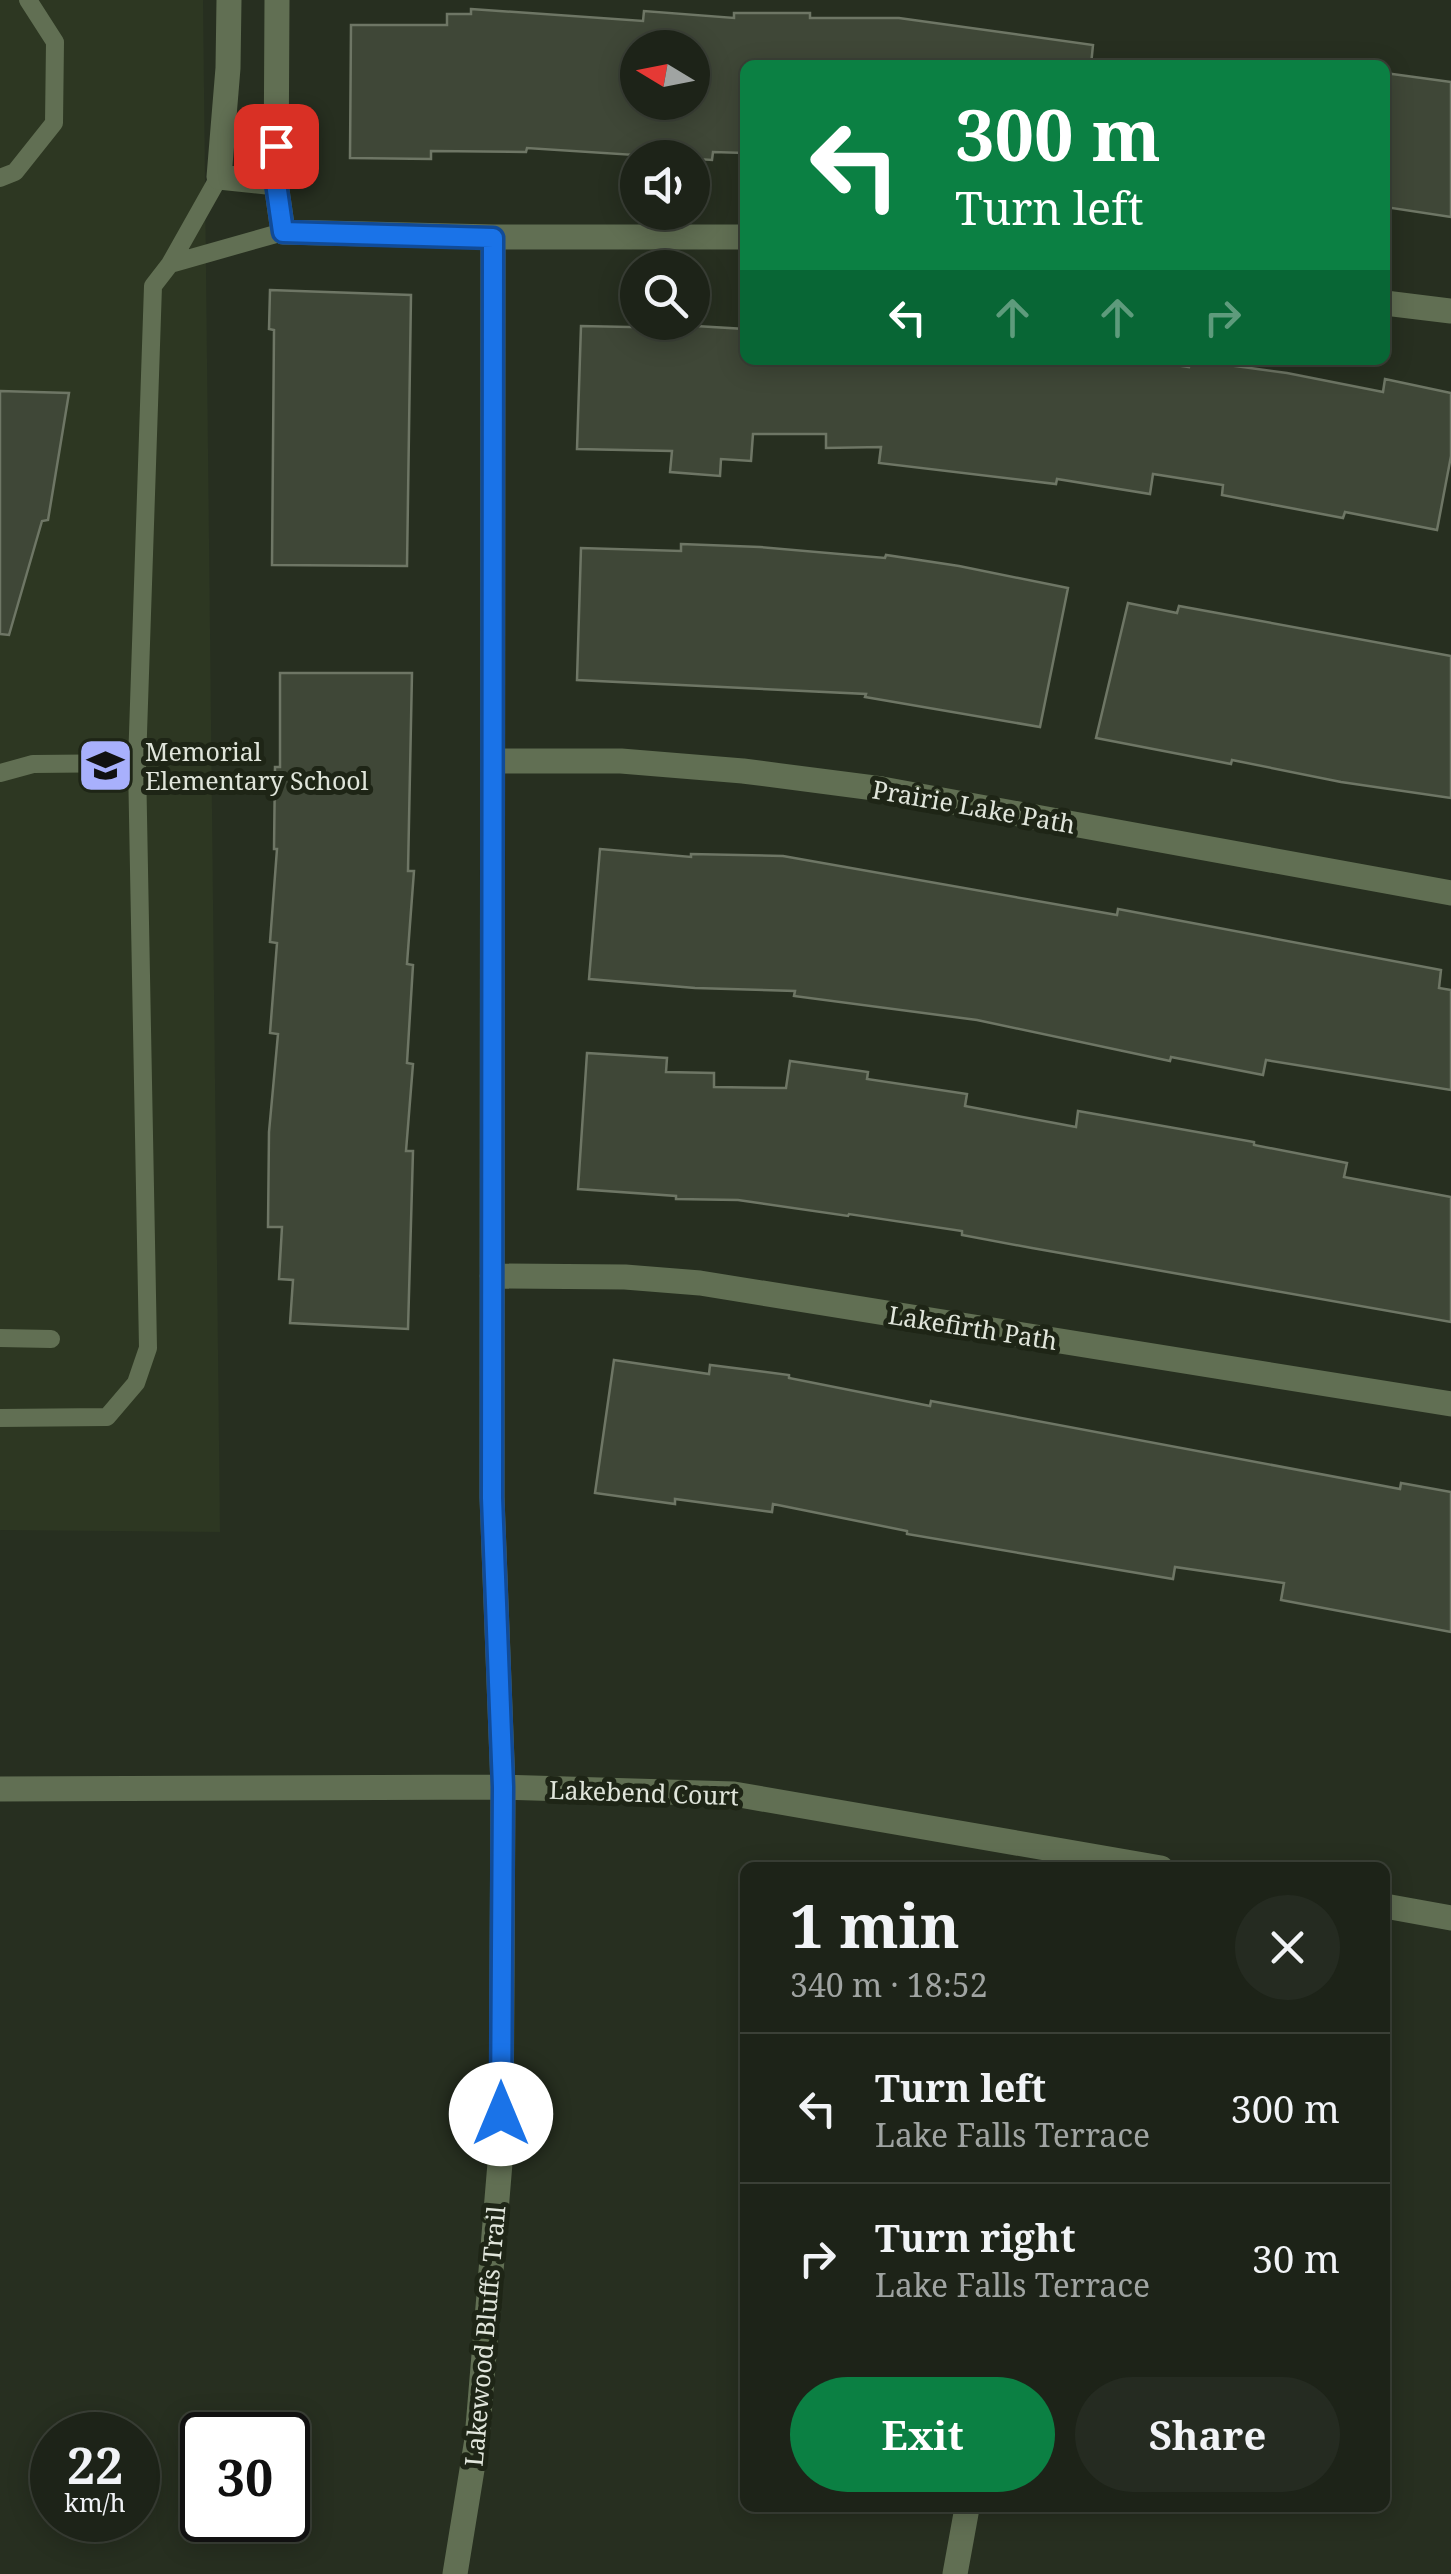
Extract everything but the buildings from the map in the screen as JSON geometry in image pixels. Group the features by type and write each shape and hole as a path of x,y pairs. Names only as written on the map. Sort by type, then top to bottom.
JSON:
{"street":[{"path":"228,0 228,68 219,177 276,183"},
{"path":"278,0 276,183 283,232 493,238 740,238"},
{"name":"Lakewood Bluffs Trail","path":"455,2574 478,2439 501,2151 503,1787 492,1498 493,238"},
{"path":"1390,304 1451,311"},
{"name":"Prairie Lake Path","path":"493,761 622,762 744,770 882,788 1451,893"},
{"name":"Lakefirth Path","path":"492,1276 626,1276 700,1283 1451,1404"},
{"name":"Lakebend Court","path":"0,1790 503,1787 734,1794 1092,1862"},
{"path":"1390,1907 1451,1918"},
{"path":"954,2574 966,2512"}],"lane":[{"path":"0,178 15,172 54,123 55,42 28,0"},
{"path":"0,1418 107,1416 136,1383 148,1348 137,763 154,286 219,177"},
{"path":"170,264 283,232"},
{"path":"0,773 33,764 137,763"},
{"path":"0,1338 51,1339"}],"shaded area":[{"name":"Memorial Elementary School","path":"0,0 203,0 220,1532 0,1530"}],"place":[{"name":"Memorial Elementary School","path":"106,765"}],"route":[{"path":"276,146 276,183 283,232 493,238 492,1498 503,1787 501,2114"}]}
